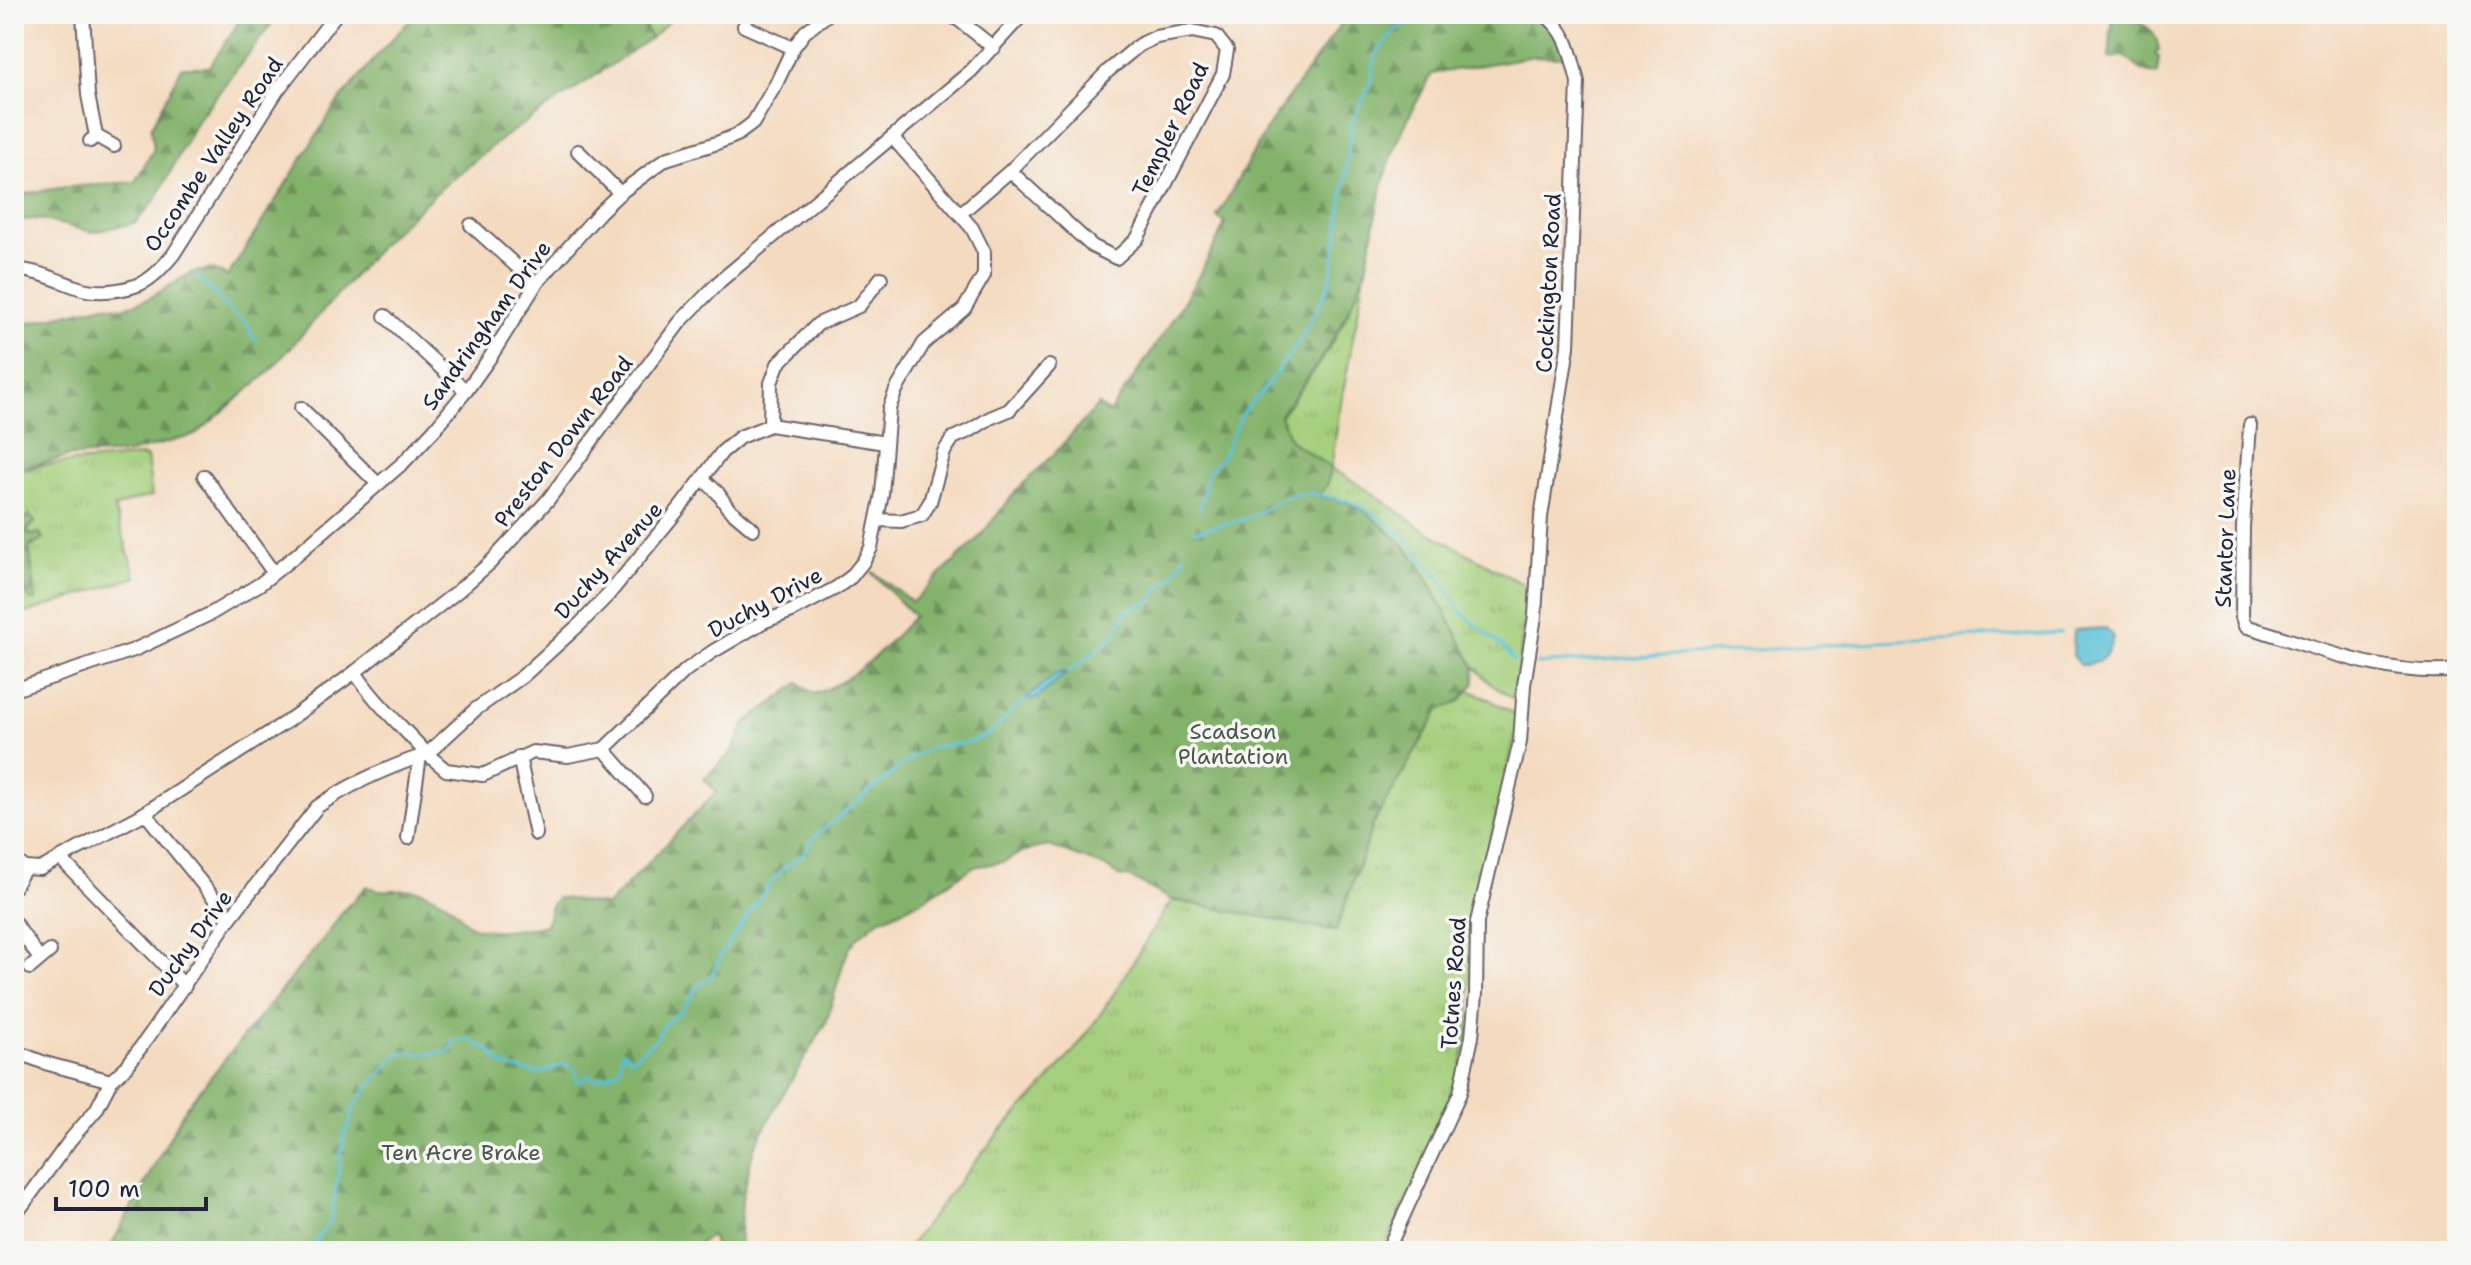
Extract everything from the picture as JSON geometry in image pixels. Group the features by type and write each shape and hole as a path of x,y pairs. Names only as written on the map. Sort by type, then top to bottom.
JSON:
{"street":[{"path":"83,14 93,138 114,146"},
{"name":"Occombe Valley Road","path":"14,269 35,270 98,293 141,284 158,272 173,255 277,91 336,14"},
{"name":"Sandringham Drive","path":"14,690 144,645 212,613 260,584 404,462 466,391 536,284 620,193 666,159 737,135 753,123 793,48 805,32 828,14"},
{"path":"947,14 994,48"},
{"name":"Preston Down Road","path":"25,868 40,869 145,813 289,720 458,591 509,543 568,475 680,322 720,281 971,71 1023,14"},
{"name":"Cockington Road","path":"1528,658 1535,616 1541,517 1568,347 1578,82 1568,42 1554,21 1543,14"},
{"path":"744,26 793,48"},
{"name":"Templer Road","path":"961,213 1010,171 1108,71 1139,45 1156,37 1192,31 1216,36 1227,50 1223,74 1137,239 1116,258 1092,246 1010,171"},
{"path":"78,104 88,95"},
{"name":"Duchy Drive","path":"604,749 686,670 763,622 836,588 851,577 871,548 882,494 889,409 924,343 964,309 984,275 984,252 972,228 893,138"},
{"path":"578,151 620,193"},
{"path":"471,225 536,284"},
{"path":"881,278 859,306 818,324 778,364 771,383 770,425 885,443"},
{"path":"385,316 466,391"},
{"path":"877,520 901,521 922,515 930,502 944,452 953,438 1009,410 1049,366"},
{"path":"301,408 378,484"},
{"name":"Duchy Avenue","path":"423,755 476,709 523,676 581,623 609,594 722,452 740,437 770,425"},
{"name":"Stantor Lane","path":"2250,425 2243,527 2242,617 2245,626 2364,662 2436,672 2457,670"},
{"path":"204,476 273,572"},
{"path":"703,479 728,508 753,529"},
{"name":"Totnes Road","path":"1387,1251 1460,1093 1475,1018 1477,922 1520,742 1528,658"},
{"path":"355,672 368,692 392,715 423,755 446,770 483,775 533,752 568,756 604,749 645,796"},
{"path":"408,838 423,755"},
{"name":"Duchy Drive","path":"22,1206 96,1110 111,1081 127,1066 230,918 317,807 334,794 423,755"},
{"path":"519,757 536,834"},
{"path":"145,813 230,918"},
{"path":"14,859 25,868 14,887"},
{"path":"61,859 185,986"},
{"path":"14,922 40,959"},
{"path":"14,1051 111,1081"}],"green space":[{"path":"244,14 279,14 197,121 155,201 135,223 92,232 40,219 14,220 14,195 135,182 154,149 151,128 182,67 209,67"},
{"path":"416,14 638,14 651,38 504,137 448,182 387,238 269,372 195,435 129,453 71,456 14,470 14,326 105,305 122,308 148,299 191,273 211,269 228,276 335,106"},
{"path":"638,14 677,14 651,38"},
{"path":"1348,14 1537,14 1552,23 1568,57 1533,56 1432,74 1409,116 1390,161 1367,263 1352,304 1319,362 1280,416 1291,441 1331,468 1327,486 1319,496 1348,503 1366,512 1403,544 1419,563 1474,666 1475,683 1460,701 1439,710 1373,824 1336,931 1172,900 1104,866 1049,846 1024,851 1003,862 973,867 921,901 877,921 849,949 826,1023 754,1148 742,1199 739,1251 716,1251 711,1235 690,1251 108,1251 186,1107 343,911 367,886 381,890 422,891 451,906 473,927 493,930 546,925 551,906 557,898 608,905 716,792 704,778 731,753 746,723 799,683 814,694 843,681 881,651 914,616 872,573 912,602 977,540 1018,489 1098,405 1109,413 1201,272 1225,223 1217,217 1267,128"},
{"path":"2113,14 2136,14 2135,22 2152,32 2159,50 2155,54 2159,57 2157,75 2143,71 2124,56 2109,58"},
{"path":"1367,263 1339,414 1331,468 1291,441 1280,416 1335,338"},
{"path":"147,457 152,496 114,508 136,577 14,617 14,531 21,570 36,599 29,546 42,539 26,532 35,522 29,516 22,521 14,511 14,473 42,465"},
{"path":"1331,468 1421,528 1528,587 1515,700 1492,685 1474,666 1419,563 1403,544 1366,512 1348,503 1318,496"},
{"path":"14,512 22,520 29,515 35,522 26,532 31,535 40,533 43,540 29,547 36,600 31,600 26,593 14,531"},
{"path":"1469,690 1517,716 1517,730 1475,901 1471,935 1469,1033 1452,1102 1383,1251 905,1251 988,1145 1057,1071 1088,1031 1172,900 1336,931 1373,824 1439,710 1460,701"}],"water":[{"path":"2106,628 2113,637 2106,654 2098,661 2080,665 2073,656 2074,630"},
{"path":"1068,672 1036,699 1025,699 1057,673"}],"waterway":[{"path":"1200,509 1208,472 1221,459 1243,412 1300,340 1328,287 1352,123 1369,86 1376,54 1396,29 1444,14"},
{"path":"196,276 248,324 256,340"},
{"path":"1194,531 1248,518 1291,495 1311,493 1352,502 1378,517 1407,540 1437,573 1461,612 1505,649 1513,660"},
{"path":"1068,672 1110,640 1128,610 1153,600 1158,589 1175,573 1184,554"},
{"path":"1536,664 2061,633"},
{"path":"622,1052 631,1059 656,1039 665,1024 684,1008 697,987 711,977 723,951 767,888 783,869 804,853 814,837 913,756 933,747 969,742 988,735 1025,699"},
{"path":"308,1251 331,1220 344,1133 351,1121 352,1110 398,1054 448,1052 453,1042 469,1039 489,1049 502,1064 512,1068 538,1074 567,1063 576,1071 576,1080 581,1082 587,1076 597,1079 617,1072 622,1052"}],"park label":[{"name":"Scadson Plantation","path":"1233,744"},
{"name":"Ten Acre Brake","path":"461,1152"}]}
